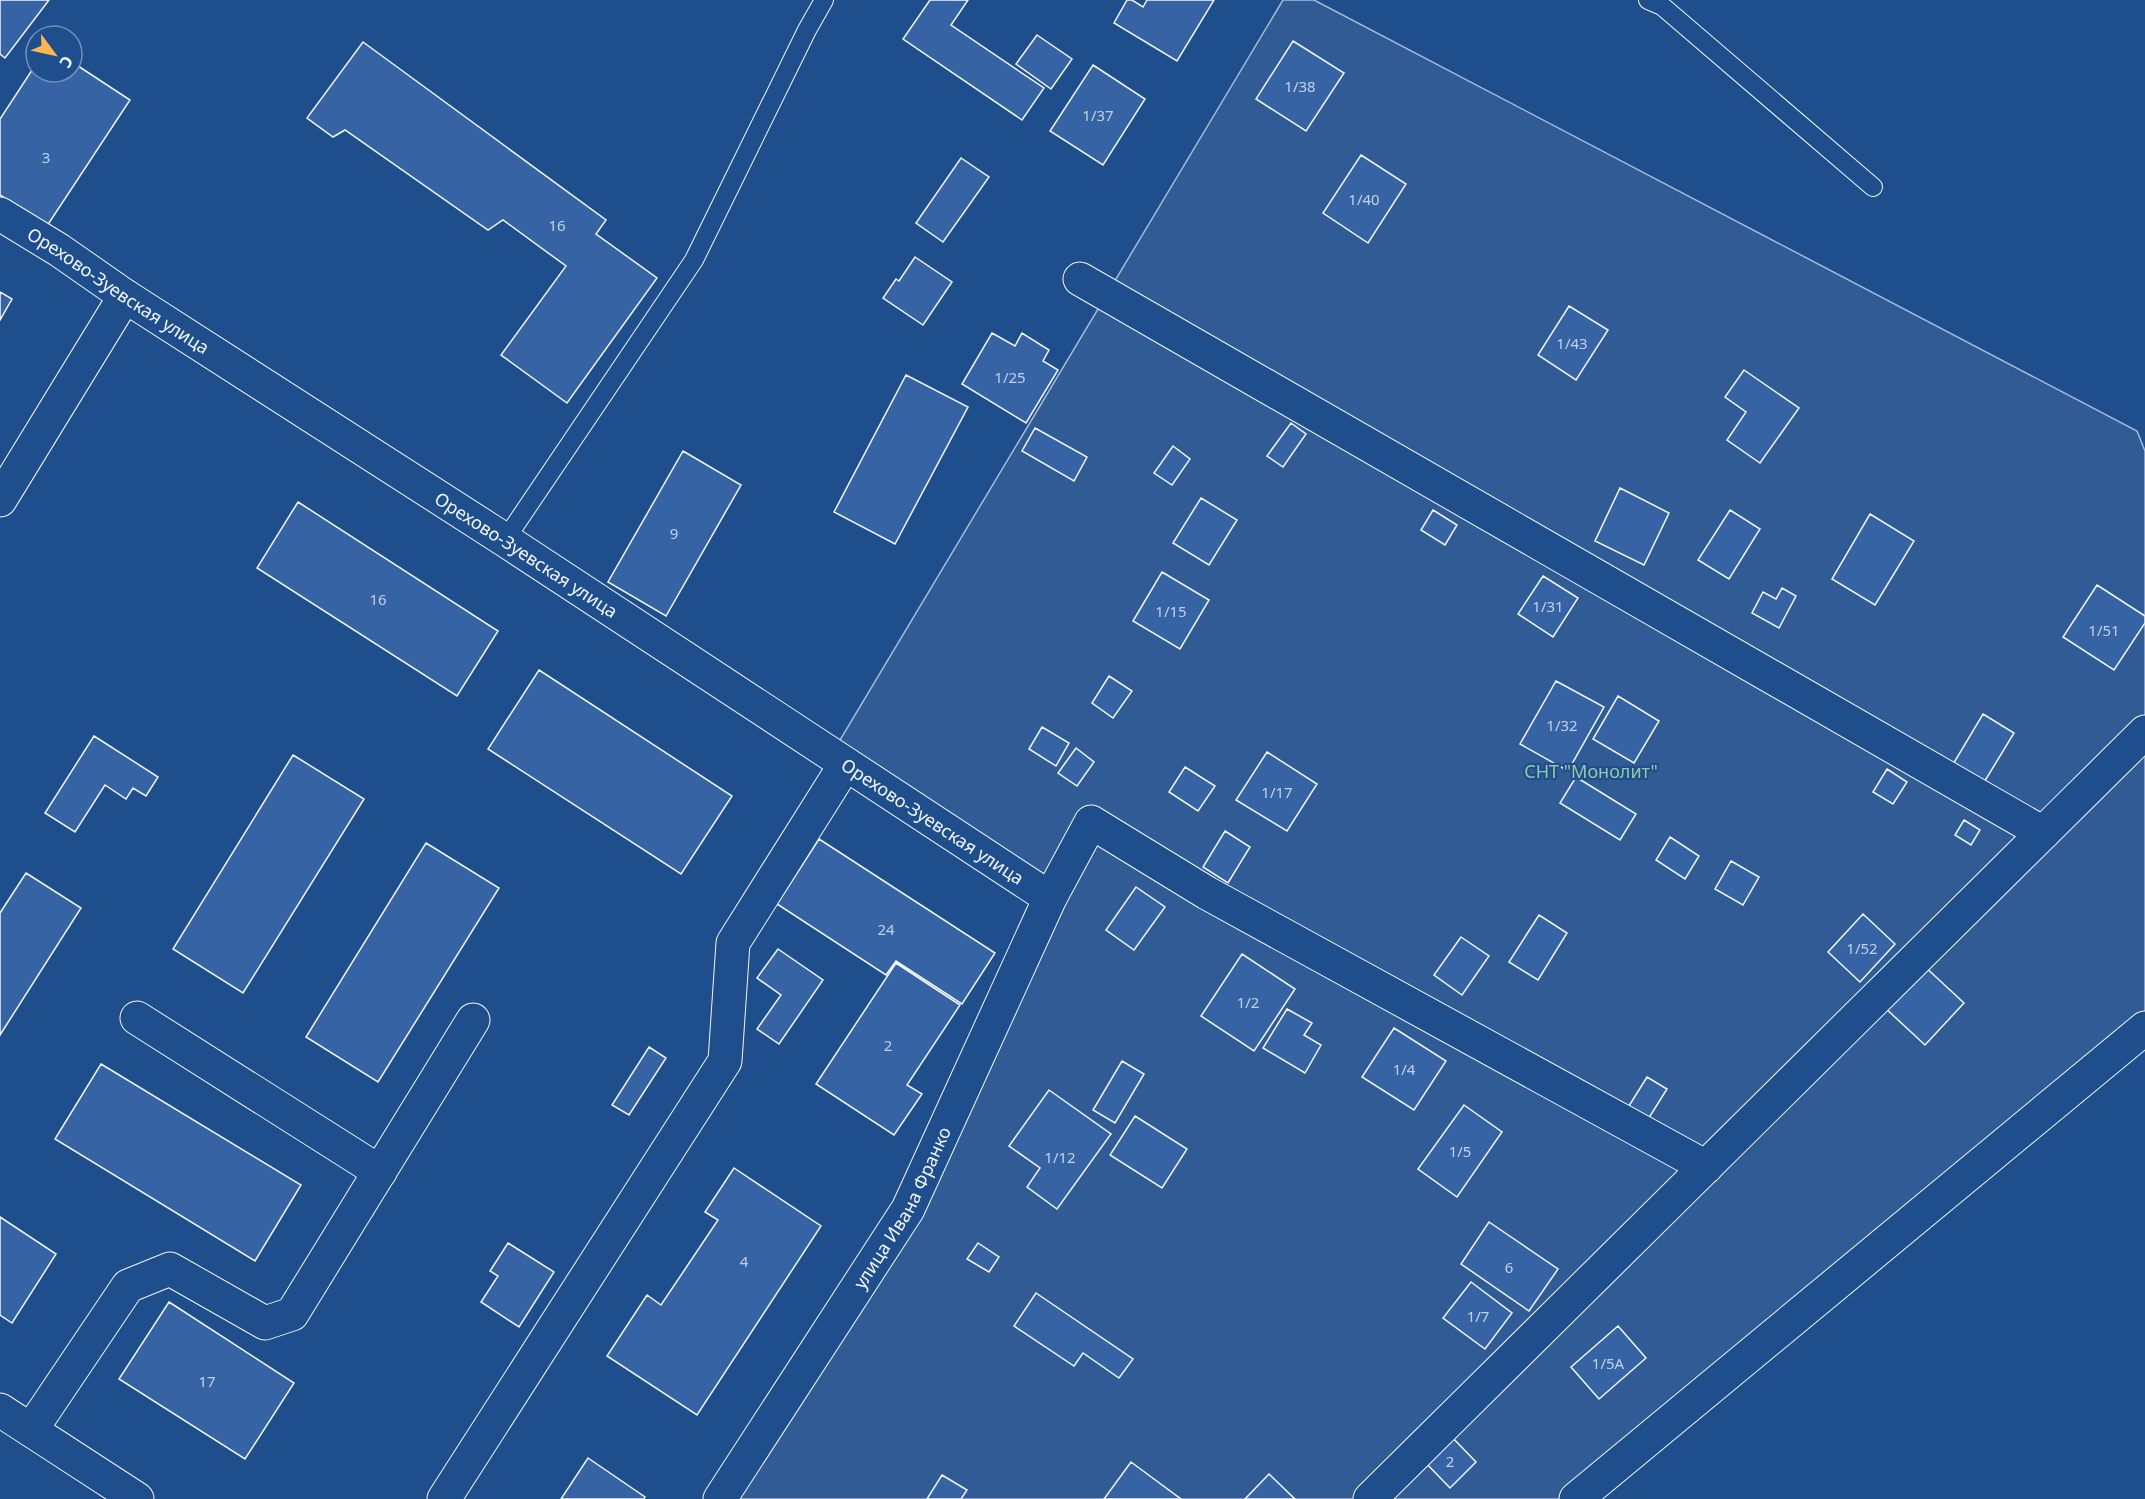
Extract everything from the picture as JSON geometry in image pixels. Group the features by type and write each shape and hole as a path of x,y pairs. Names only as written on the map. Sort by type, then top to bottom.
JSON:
{"street":[{"name":"Орехово-Зуевская улица","path":"0,214 505,540 1050,898"},
{"path":"1080,279 2043,832"},
{"path":"0,500 126,296"},
{"path":"1370,1499 2145,732"},
{"path":"444,1499 725,1061 733,943 845,765"},
{"name":"улица Ивана Франко","path":"720,1499 908,1209 1050,898 1091,822 1207,893 1706,1167"},
{"path":"137,1018 380,1172"},
{"path":"31,1430 128,1286 170,1269 265,1323 292,1314 473,1020"},
{"path":"1576,1499 2145,1028"},
{"path":"0,1410 138,1499"}],"lane":[{"path":"505,540 694,260 824,0"},
{"path":"1648,0 1662,6 1873,187"}],"shaded area":[{"name":"СНТ \"Монолит\"","path":"1283,0 1314,0 2137,431 2145,451 2145,1030 1584,1499 710,1499 908,1209 1050,898 831,755"}],"building":[{"path":"0,0 49,0 31,24 24,24 24,33 5,58 0,54"},
{"path":"930,0 968,0 951,25 1044,88 1022,120 903,39"},
{"path":"1127,0 1132,0 1143,7 1147,0 1214,0 1177,61 1114,23"},
{"path":"1037,35 1072,59 1051,89 1016,64"},
{"path":"1293,41 1344,73 1306,131 1256,99"},
{"path":"363,42 606,220 596,234 657,278 567,403 501,355 566,266 503,220 488,230 345,130 333,137 307,118"},
{"path":"1093,65 1145,99 1103,165 1050,131"},
{"path":"84,70 130,100 47,226 0,195 0,119 24,82 84,84"},
{"path":"1361,155 1406,184 1368,243 1323,213"},
{"path":"961,158 989,177 943,242 916,223"},
{"path":"915,257 952,282 923,325 883,298 896,279 899,281"},
{"path":"0,292 12,299 0,320"},
{"path":"1569,306 1608,330 1576,380 1538,355"},
{"path":"992,333 1015,346 1022,333 1049,350 1043,361 1058,370 1026,423 962,384"},
{"path":"1744,370 1799,408 1760,463 1727,440 1746,412 1725,397"},
{"path":"906,375 968,407 895,544 834,512"},
{"path":"1291,423 1306,434 1283,467 1267,456"},
{"path":"1035,428 1087,457 1074,481 1022,451"},
{"path":"1173,446 1190,459 1172,485 1154,473"},
{"path":"683,451 741,485 666,616 608,582"},
{"path":"1620,488 1669,513 1644,565 1595,541"},
{"path":"1201,498 1237,520 1209,565 1173,543"},
{"path":"298,502 498,631 457,696 257,568"},
{"path":"1433,510 1457,525 1445,545 1421,530"},
{"path":"1730,510 1760,529 1729,579 1698,560"},
{"path":"1870,514 1914,541 1875,605 1832,579"},
{"path":"1162,572 1209,600 1180,649 1133,621"},
{"path":"1543,576 1578,598 1553,637 1518,614"},
{"path":"2097,585 2145,616 2145,623 2114,670 2063,637"},
{"path":"1782,588 1796,596 1779,628 1752,613 1763,592 1776,599"},
{"path":"539,670 732,796 681,874 488,749"},
{"path":"1109,676 1132,691 1113,718 1092,703"},
{"path":"1556,681 1604,707 1568,771 1520,744"},
{"path":"1618,696 1659,721 1634,763 1593,739"},
{"path":"1983,714 2014,733 1983,784 1952,766"},
{"path":"1042,727 1069,743 1056,766 1029,749"},
{"path":"94,736 158,777 146,796 133,788 126,799 105,785 75,832 45,813"},
{"path":"1076,748 1094,762 1077,786 1058,773"},
{"path":"1267,752 1317,784 1287,831 1236,800"},
{"path":"293,755 364,799 243,993 173,949"},
{"path":"1185,767 1215,786 1198,811 1169,792"},
{"path":"1887,769 1907,782 1893,804 1873,792"},
{"path":"1576,777 1636,814 1620,840 1560,803"},
{"path":"1964,820 1980,830 1971,845 1955,835"},
{"path":"1225,831 1250,847 1228,883 1203,867"},
{"path":"1670,837 1699,856 1685,879 1656,860"},
{"path":"819,839 995,953 962,1004 896,961 886,975 777,904"},
{"path":"426,843 499,888 378,1082 306,1037"},
{"path":"1731,861 1759,877 1743,905 1715,889"},
{"path":"26,873 81,908 0,1035 0,913"},
{"path":"1136,887 1165,907 1134,950 1106,930"},
{"path":"1863,914 1895,944 1860,982 1828,952"},
{"path":"1539,915 1567,933 1538,980 1509,962"},
{"path":"1461,937 1489,956 1462,995 1434,975"},
{"path":"778,949 823,980 779,1044 757,1029 781,995 757,978"},
{"path":"1242,954 1295,989 1254,1051 1201,1016"},
{"path":"896,963 960,1005 907,1085 922,1094 894,1135 816,1084"},
{"path":"1922,964 1964,1003 1925,1045 1883,1006"},
{"path":"1287,1009 1312,1023 1304,1035 1321,1045 1305,1073 1263,1048"},
{"path":"1394,1028 1446,1061 1414,1110 1362,1077"},
{"path":"649,1047 666,1058 629,1115 612,1105"},
{"path":"1122,1061 1144,1074 1115,1123 1093,1110"},
{"path":"101,1064 301,1185 255,1261 55,1139"},
{"path":"1647,1077 1667,1089 1647,1121 1627,1109"},
{"path":"1049,1090 1111,1134 1057,1209 1027,1187 1040,1168 1009,1146"},
{"path":"1464,1105 1502,1132 1457,1197 1418,1169"},
{"path":"1135,1116 1187,1149 1162,1188 1110,1155"},
{"path":"734,1168 821,1226 697,1415 607,1356 647,1295 661,1305 718,1220 705,1212"},
{"path":"0,1217 56,1254 12,1323 0,1315"},
{"path":"1489,1222 1558,1269 1529,1311 1461,1264"},
{"path":"508,1243 554,1272 519,1327 481,1302 498,1276 490,1271"},
{"path":"978,1243 999,1257 989,1272 967,1259"},
{"path":"1471,1282 1512,1313 1485,1349 1443,1318"},
{"path":"1036,1293 1133,1359 1119,1378 1083,1353 1074,1366 1014,1326"},
{"path":"169,1302 294,1383 245,1459 119,1379"},
{"path":"1618,1326 1646,1358 1599,1399 1571,1367"},
{"path":"1449,1434 1476,1462 1450,1488 1423,1460"},
{"path":"588,1458 645,1497 644,1499 561,1499"},
{"path":"1131,1462 1181,1499 1104,1499"},
{"path":"1269,1474 1295,1499 1245,1499"},
{"path":"942,1475 967,1490 961,1499 927,1499"}]}
